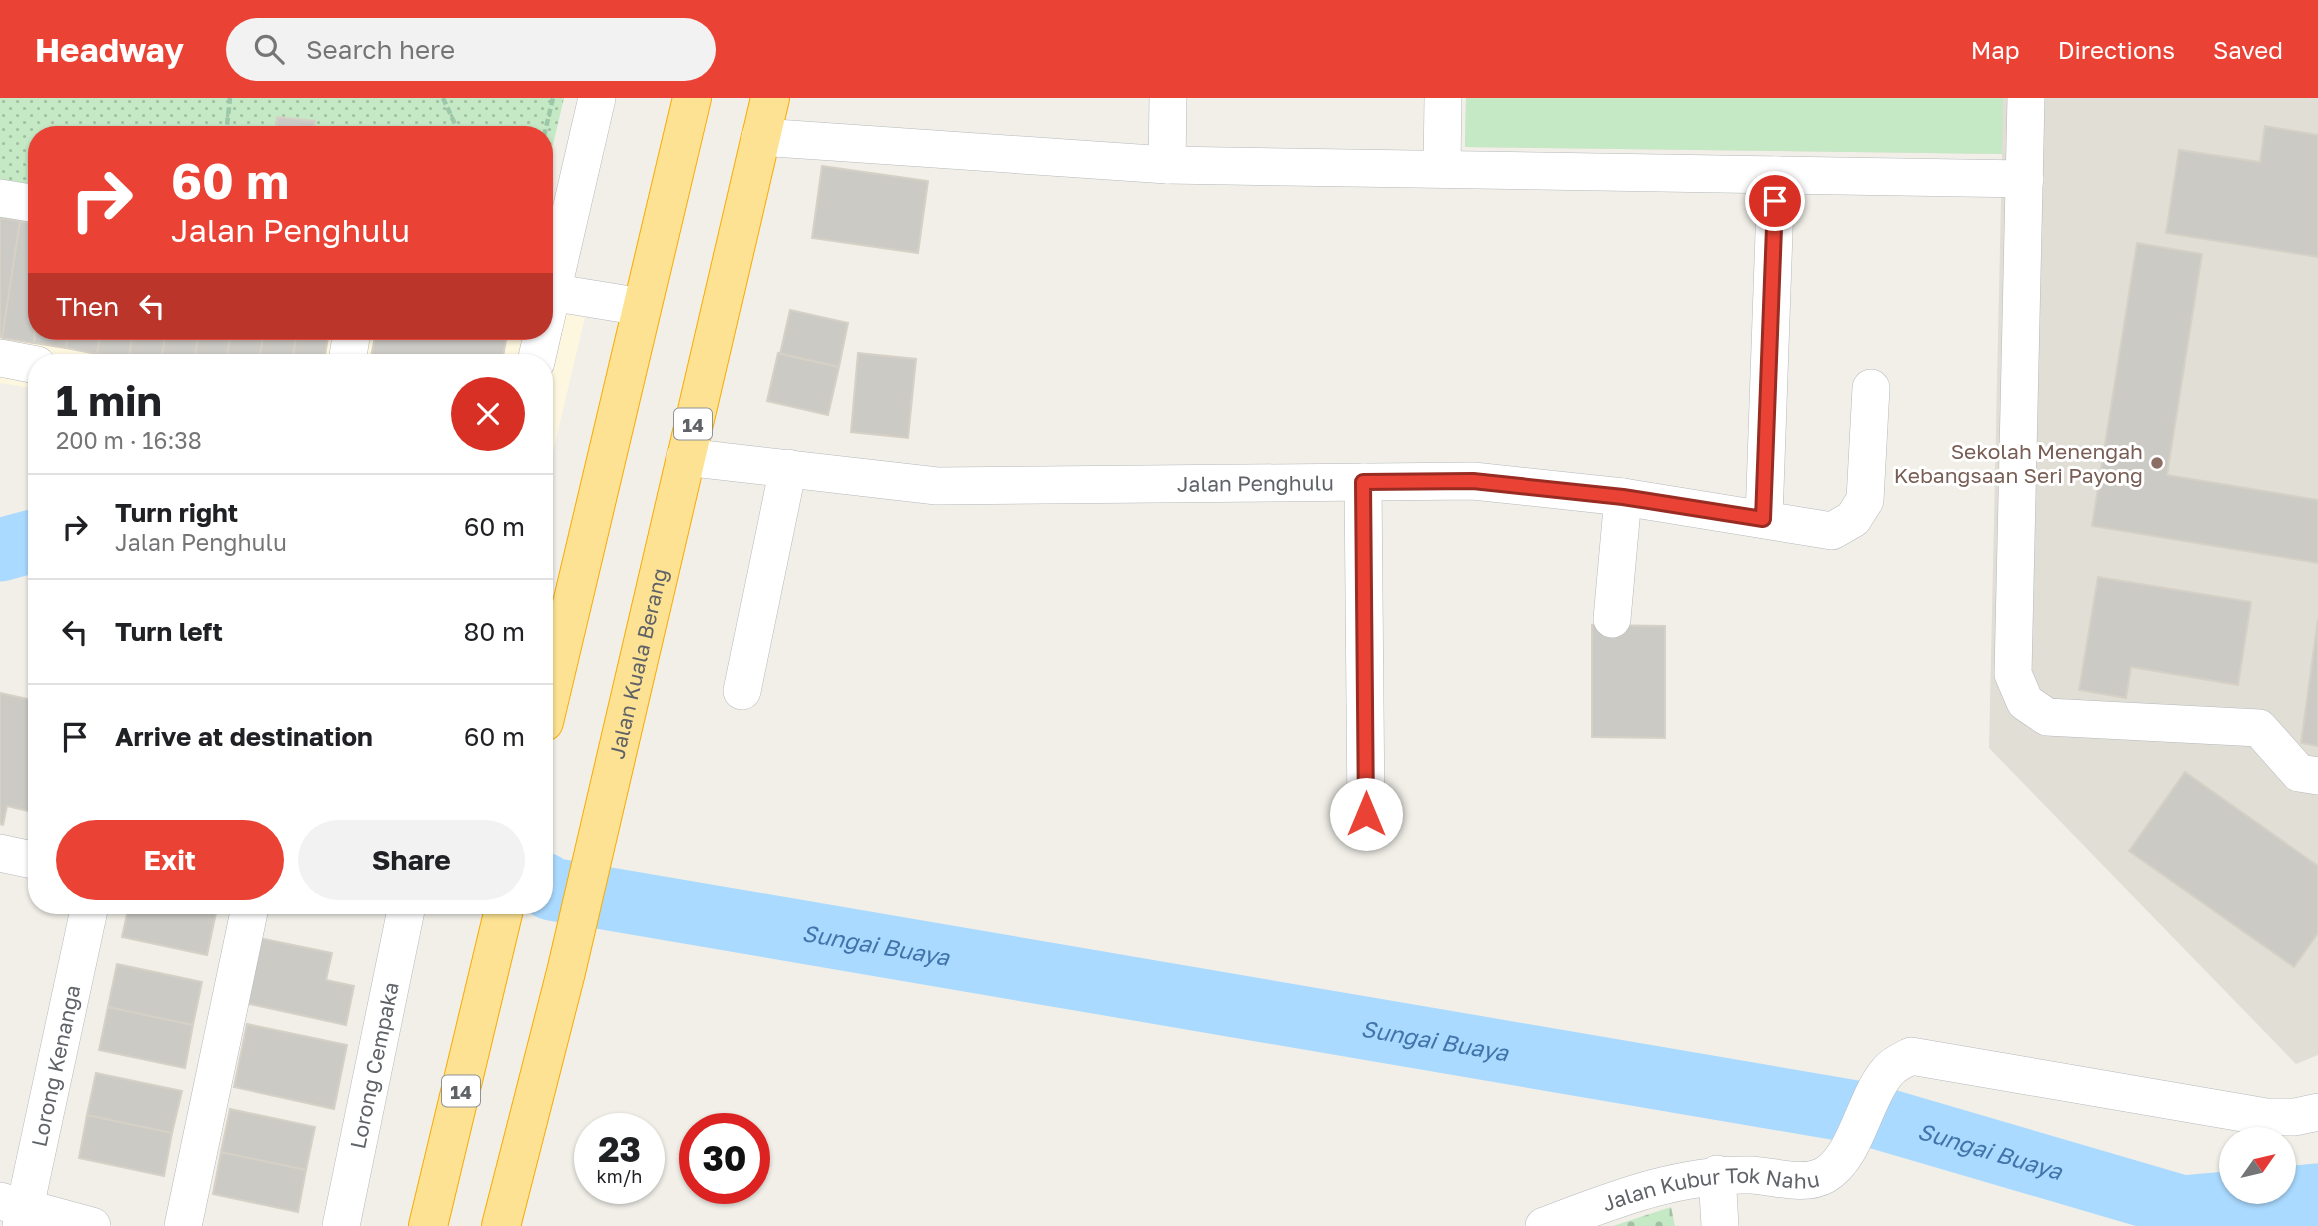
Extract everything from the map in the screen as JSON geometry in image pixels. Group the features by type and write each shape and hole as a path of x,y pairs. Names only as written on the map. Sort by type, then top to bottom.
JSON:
{"highway":[{"path":"553,684 692,98"},
{"name":"Jalan Kuala Berang","path":"501,1226 566,972 770,98"},
{"name":"14","path":"428,1226 503,914"}],"street":[{"path":"553,281 597,98"},
{"path":"1167,165 1168,98"},
{"path":"1442,169 1443,98"},
{"path":"2026,98 2013,674 2025,702 2047,717 2259,728 2299,773 2318,775"},
{"path":"761,136 1167,165 2025,179"},
{"path":"1763,519 1776,175"},
{"path":"0,198 28,203"},
{"path":"553,310 642,307"},
{"path":"0,359 28,364"},
{"name":"Jalan Penghulu","path":"685,457 937,486 1473,481 1623,497 1832,531 1853,519 1865,500 1871,388"},
{"path":"741,691 788,468"},
{"path":"1363,482 1366,814"},
{"path":"1612,619 1623,497"},
{"path":"0,853 28,859"},
{"name":"Lorong Kenanga","path":"15,1212 88,914"},
{"path":"183,1226 249,914"},
{"name":"Lorong Cempaka","path":"341,1226 405,914"},
{"name":"Jalan Kubur Tok Nahu","path":"1544,1226 1614,1200 1717,1174 1769,1175 1798,1181 1822,1177 1837,1166 1888,1071 1911,1056 2266,1116 2295,1117 2318,1112"},
{"path":"1717,1174 1720,1226"},
{"path":"15,1212 92,1226"}],"path":[{"path":"227,126 230,98"},
{"path":"443,98 456,126"},
{"path":"546,126 553,98"}],"shaded area":[{"name":"Sekolah Menengah Kebangsaan Seri Payong","path":"1466,98 2318,98 2318,1055 2296,1064 1989,748 2002,154 1465,147"},
{"path":"0,182 28,187 28,340 553,340 553,322 593,283 553,452 553,354 28,354 28,388 0,383"}],"green space":[{"path":"0,98 564,98 553,145 553,126 28,126 28,187 0,182"},
{"path":"1466,98 2003,98 2002,154 1465,147"},
{"path":"1671,1207 1675,1226 1613,1226"}],"building":[{"path":"277,117 315,121 314,126 276,126"},
{"path":"2265,126 2318,135 2318,257 2166,233 2179,150 2260,162"},
{"path":"822,166 928,181 918,253 812,238"},
{"path":"0,218 20,221 2,338 0,337"},
{"path":"20,221 28,222 28,340 34,340 34,343 2,338"},
{"path":"2137,243 2202,254 2167,475 2318,500 2318,563 2092,526"},
{"path":"790,310 848,323 839,367 780,354"},
{"path":"34,340 67,340 66,348 34,343"},
{"path":"67,340 99,340 97,354 66,348"},
{"path":"99,340 132,340 130,354 97,354"},
{"path":"132,340 165,340 162,354 130,354"},
{"path":"165,340 198,340 195,354 162,354"},
{"path":"198,340 230,340 227,354 195,354"},
{"path":"230,340 263,340 260,354 227,354"},
{"path":"263,340 296,340 293,354 260,354"},
{"path":"296,340 328,340 325,354 293,354"},
{"path":"374,340 506,340 503,354 372,354"},
{"path":"778,353 839,367 828,415 767,401"},
{"path":"858,353 916,359 908,438 851,432"},
{"path":"2098,577 2251,602 2238,685 2131,667 2126,698 2079,690"},
{"path":"2318,619 2318,746 2301,743"},
{"path":"1592,625 1665,626 1665,738 1592,737"},
{"path":"0,693 28,699 28,811 7,806 3,825 0,824"},
{"path":"2185,772 2318,866 2318,933 2294,967 2129,851"},
{"path":"127,914 216,914 207,955 122,937"},
{"path":"259,938 332,953 326,980 354,986 346,1025 245,1003"},
{"path":"117,964 202,982 193,1025 108,1007"},
{"path":"108,1007 193,1025 185,1068 99,1050"},
{"path":"247,1024 347,1045 334,1109 234,1087"},
{"path":"96,1073 182,1091 172,1133 87,1115"},
{"path":"230,1109 315,1127 306,1170 221,1152"},
{"path":"87,1115 172,1133 164,1176 79,1158"},
{"path":"221,1152 306,1170 298,1212 213,1194"}],"waterway":[{"name":"Sungai Buaya","path":"0,550 28,542"},
{"name":"Sungai Buaya","path":"553,889 1862,1113 2183,1207 2318,1195"}],"place":[{"name":"Sekolah Menengah Kebangsaan Seri Payong","path":"2157,463"}],"route":[{"path":"1366,814 1363,482 1473,481 1623,497 1763,519 1775,201"}]}
